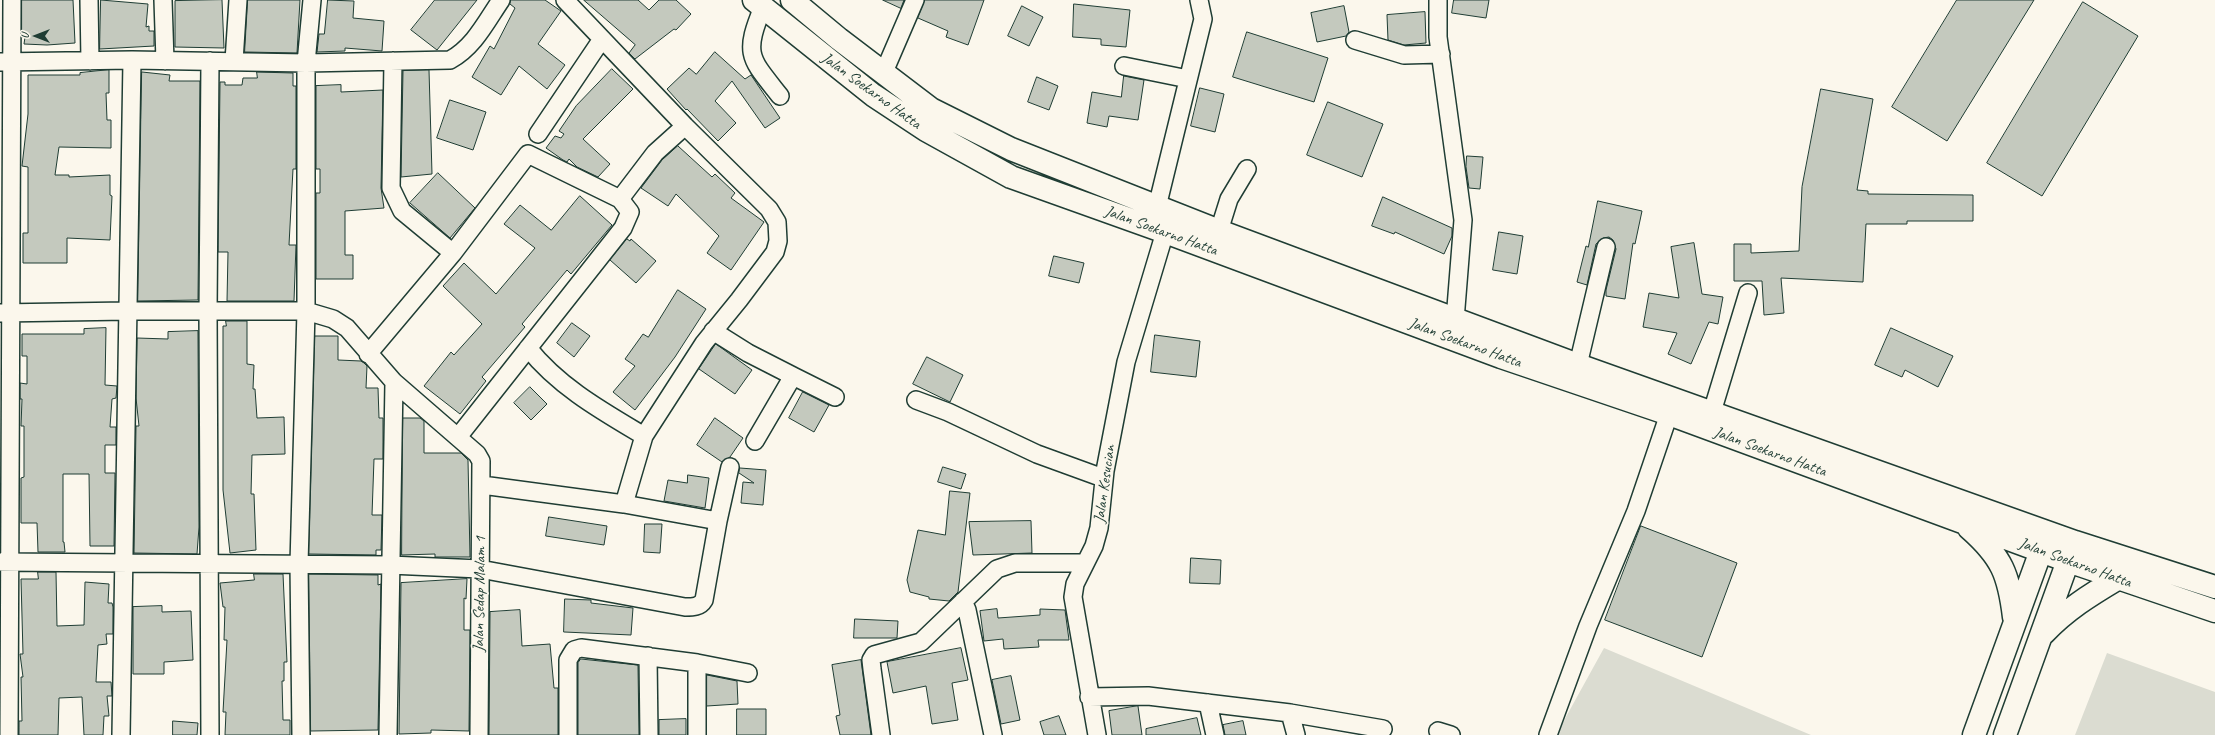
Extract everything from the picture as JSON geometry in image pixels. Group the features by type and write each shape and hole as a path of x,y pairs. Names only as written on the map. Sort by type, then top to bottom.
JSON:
{"highway":[{"name":"Jalan Soekarno Hatta","path":"792,0 839,39 932,109 1011,148 1219,231 1455,320 1712,412 2071,552 2215,587"},
{"name":"Jalan Soekarno Hatta","path":"759,4 873,95 926,130 1011,177 1165,232 1501,357 1668,414 1963,523 2044,542"},
{"path":"1963,523 1986,543 2003,567 2010,588 2015,620"},
{"path":"1974,735 2044,542"},
{"name":"Jalan Soekarno Hatta","path":"2071,552 2117,579 2215,611"},
{"path":"2004,735 2071,552"},
{"path":"2040,637 2068,610 2117,579"}],"street":[{"path":"9,735 5,562 6,62 12,0"},
{"path":"89,0 90,61"},
{"path":"163,0 165,61"},
{"path":"234,61 238,0"},
{"path":"300,735 298,564 306,311 306,63 312,0"},
{"path":"6,62 132,60 306,63 450,60 457,57 471,44 501,0"},
{"path":"565,0 685,126 769,208 777,222 778,241 775,252 740,300 704,343 644,436 624,504"},
{"path":"884,72 915,0"},
{"path":"1157,207 1202,19 1200,0"},
{"path":"1438,0 1441,54 1463,220 1455,320"},
{"path":"759,4 752,41 754,63 780,96"},
{"path":"538,134 602,39"},
{"path":"1355,40 1404,55 1441,54"},
{"path":"121,735 132,60"},
{"path":"210,61 208,312 210,735"},
{"path":"393,61 391,188 402,212 453,253"},
{"path":"1124,66 1188,80"},
{"path":"620,199 655,153 685,126"},
{"path":"5,313 306,311 333,319 347,328 368,354 394,382 458,437 630,217 630,212 620,199 528,154 453,253 368,354"},
{"path":"1219,231 1229,199 1247,169"},
{"name":"Jalan Kesucian","path":"1097,735 1089,697 1073,597 1075,584 1094,546 1099,528 1104,478 1126,362 1165,232"},
{"path":"1578,365 1606,247"},
{"path":"1712,412 1748,293"},
{"path":"713,331 748,353 835,397"},
{"path":"528,348 540,362 587,402 644,436"},
{"path":"755,441 793,376"},
{"path":"388,735 394,382"},
{"path":"916,400 948,412 1037,454 1104,478"},
{"path":"1548,735 1588,626 1636,511 1668,414"},
{"name":"Jalan Sedap Malam 1","path":"458,437 477,454 481,461 479,735"},
{"path":"5,562 209,562 390,565 480,569 685,607 694,607 701,604 704,600 718,521 730,467"},
{"path":"482,485 624,504 718,521"},
{"path":"878,734 871,660 874,655 921,642 997,569 1015,563 1085,563"},
{"path":"963,601 967,610 993,735"},
{"path":"568,735 568,660 574,650 581,648 648,656 697,663 748,673"},
{"path":"648,656 649,735"},
{"path":"697,663 697,735"},
{"path":"1089,697 1148,696 1290,713 1383,729"},
{"path":"1208,703 1215,735"},
{"path":"1290,713 1296,735"}],"shaded area":[{"path":"1604,648 1811,735 1556,735"},
{"path":"2107,653 2215,692 2215,735 2075,735"}],"building":[{"path":"22,0 73,0 75,43 47,45 24,44 25,37 22,37"},
{"path":"101,0 148,4 146,27 149,26 149,31 154,31 154,46 100,49"},
{"path":"222,0 224,48 175,47 175,1"},
{"path":"248,0 300,0 297,53 245,52"},
{"path":"328,0 354,1 353,18 384,21 382,51 345,48 345,51 317,52 319,34 324,34"},
{"path":"435,0 477,0 437,50 411,30"},
{"path":"511,0 545,0 561,11 538,44 565,65 547,89 519,66 501,95 472,77 490,46 494,49 515,8 510,4"},
{"path":"584,0 638,0 649,10 659,0 676,0 691,14 676,30 674,29 635,59 629,53 635,45"},
{"path":"883,0 904,0 901,8"},
{"path":"925,0 984,0 968,45 946,37 948,31 918,18"},
{"path":"1454,0 1489,0 1486,18 1452,13"},
{"path":"1957,0 2034,0 1947,141 1892,107"},
{"path":"2083,2 2138,36 2042,196 1987,163"},
{"path":"1074,4 1130,10 1126,47 1101,45 1101,39 1073,37"},
{"path":"1022,6 1043,17 1029,46 1008,36"},
{"path":"1344,6 1349,32 1346,36 1317,42 1311,13"},
{"path":"1425,12 1426,43 1404,45 1388,40 1387,15"},
{"path":"1247,32 1328,58 1314,102 1233,77"},
{"path":"715,52 745,79 751,75 780,118 765,128 732,81 715,101 736,123 718,141 687,109 686,110 667,89 689,68 696,74"},
{"path":"612,69 633,89 583,139 610,164 598,177 577,167 569,159 567,162 563,160 546,148 555,136 561,138 564,134 559,131 576,106"},
{"path":"109,70 109,93 106,93 107,120 111,120 111,148 59,147 55,175 69,175 69,177 110,175 110,195 112,196 110,240 67,238 67,263 23,263 23,233 28,233 28,167 22,166 28,114 28,75 80,75 80,73"},
{"path":"429,70 432,174 401,177 403,71"},
{"path":"142,72 170,75 169,81 200,81 198,300 138,301"},
{"path":"257,72 293,73 293,86 296,86 296,169 293,169 289,245 296,245 294,301 227,301 228,252 218,252 220,82 225,82 225,85 242,85 243,78 257,78"},
{"path":"1124,76 1144,80 1138,120 1109,116 1107,127 1087,123 1092,92 1121,97"},
{"path":"1037,77 1058,86 1049,110 1028,102"},
{"path":"341,85 341,92 383,90 381,188 384,208 345,211 345,255 353,255 353,279 316,279 316,193 320,193 320,169 316,169 316,86"},
{"path":"1200,88 1224,94 1215,132 1191,126"},
{"path":"1821,89 1873,99 1857,190 1868,191 1868,194 1973,195 1973,221 1907,221 1907,224 1866,224 1863,282 1781,278 1784,313 1764,315 1762,281 1734,281 1734,244 1751,244 1751,253 1799,251 1802,187"},
{"path":"450,100 486,112 473,150 437,138"},
{"path":"1328,102 1383,124 1362,177 1307,155"},
{"path":"678,146 712,177 715,174 735,193 731,198 764,222 731,270 707,253 719,236 676,194 668,206 641,188 662,160"},
{"path":"1467,156 1483,157 1480,189 1469,188 1466,167"},
{"path":"438,173 475,208 450,238 410,203"},
{"path":"580,196 612,225 571,274 567,270 522,324 525,327 482,377 486,381 460,414 424,386 451,352 454,355 482,324 443,286 464,263 496,294 535,248 504,224 520,205 551,230"},
{"path":"1383,197 1452,228 1452,236 1444,254 1395,232 1394,234 1372,226"},
{"path":"1598,201 1642,211 1635,244 1633,243 1625,299 1606,296 1606,290 1616,249 1613,240 1609,237 1603,238 1596,244 1587,285 1577,282 1586,246 1588,247"},
{"path":"1499,232 1523,236 1517,274 1493,270"},
{"path":"627,239 630,241 631,239 656,261 636,283 610,260"},
{"path":"1694,243 1702,294 1723,297 1718,324 1709,322 1691,364 1668,354 1677,333 1643,327 1649,293 1679,298 1671,247"},
{"path":"1054,256 1084,263 1079,283 1049,276"},
{"path":"678,290 706,309 675,357 635,410 613,392 635,366 625,359 643,334 648,337"},
{"path":"226,321 247,321 247,364 254,365 253,389 255,389 257,418 284,417 285,454 252,455 251,494 254,494 256,550 230,553 223,490 223,326 226,326"},
{"path":"572,323 590,336 574,357 557,343"},
{"path":"106,328 105,385 117,386 116,398 112,399 110,427 116,427 116,445 105,445 105,473 115,473 114,546 90,546 89,474 63,474 63,542 65,552 38,552 37,523 21,523 21,478 24,477 24,426 21,426 22,399 20,399 20,383 27,384 27,356 22,356 22,334 84,334 84,329"},
{"path":"1891,328 1953,356 1938,387 1905,370 1902,377 1875,365"},
{"path":"198,331 199,527 197,554 134,553 136,426 139,426 136,398 137,338 168,339 168,332"},
{"path":"1155,335 1200,341 1196,377 1151,372"},
{"path":"315,336 338,336 338,360 361,361 364,363 367,366 366,388 378,388 379,418 383,418 383,459 374,459 372,515 382,515 381,550 376,550 376,555 309,554"},
{"path":"716,344 752,370 735,394 699,369"},
{"path":"927,357 963,375 950,402 913,384"},
{"path":"530,387 547,404 531,420 514,403"},
{"path":"803,392 829,405 814,432 789,418"},
{"path":"403,418 420,418 424,421 424,453 461,453 468,460 470,557 435,557 435,554 402,555"},
{"path":"715,418 743,438 730,457 722,462 697,445"},
{"path":"943,467 966,474 961,489 938,482"},
{"path":"740,468 766,470 763,505 741,503 743,482 754,483 739,473"},
{"path":"688,475 709,478 705,508 664,501 668,480 687,483"},
{"path":"950,491 970,493 958,592 949,601 929,599 929,597 910,592 907,580 918,530 945,535"},
{"path":"549,517 607,526 604,545 546,536"},
{"path":"1031,521 1032,553 973,555 969,522"},
{"path":"645,524 662,524 660,553 644,552"},
{"path":"1641,526 1737,563 1702,657 1605,620"},
{"path":"1191,558 1221,560 1220,584 1190,583"},
{"path":"38,572 56,572 57,626 84,625 85,582 109,584 108,603 112,603 113,607 113,634 106,634 107,644 98,645 96,682 111,682 112,696 107,696 109,716 104,716 103,735 84,735 82,697 59,698 58,735 19,735 19,721 22,721 21,677 23,677 20,654 23,654 21,579 38,579"},
{"path":"254,574 283,574 287,662 284,662 284,681 282,681 283,720 290,720 290,735 225,735 226,712 223,712 227,640 224,640 225,607 223,607 220,583 254,580"},
{"path":"309,574 378,575 378,585 381,584 378,730 311,731"},
{"path":"467,579 466,599 464,598 464,630 470,630 469,731 431,730 431,733 399,734 401,583"},
{"path":"565,599 591,600 591,603 633,608 631,635 564,632"},
{"path":"162,606 162,612 191,611 193,660 164,662 164,674 133,674 133,607"},
{"path":"997,609 998,618 1040,615 1040,609 1065,610 1069,640 1038,640 1039,647 1004,649 1003,639 984,641 980,611"},
{"path":"520,610 522,646 550,644 554,688 558,688 558,735 489,735 490,612"},
{"path":"855,619 898,621 897,638 854,638"},
{"path":"961,648 968,680 952,683 958,720 932,724 926,686 893,693 887,662"},
{"path":"581,659 638,665 639,735 578,735 578,663"},
{"path":"861,660 871,735 840,735 836,716 840,715 832,665"},
{"path":"707,675 737,681 738,704 707,706"},
{"path":"1011,676 1020,720 1001,724 992,680"},
{"path":"1138,706 1142,735 1112,735 1109,711"},
{"path":"737,709 766,709 766,735 737,735"},
{"path":"1059,716 1066,735 1044,735 1040,722"},
{"path":"1197,718 1201,735 1146,735 1146,729"},
{"path":"686,719 686,735 659,735 659,720"},
{"path":"173,721 198,723 197,735 173,735"},
{"path":"1243,721 1246,735 1225,735 1223,725"}]}
